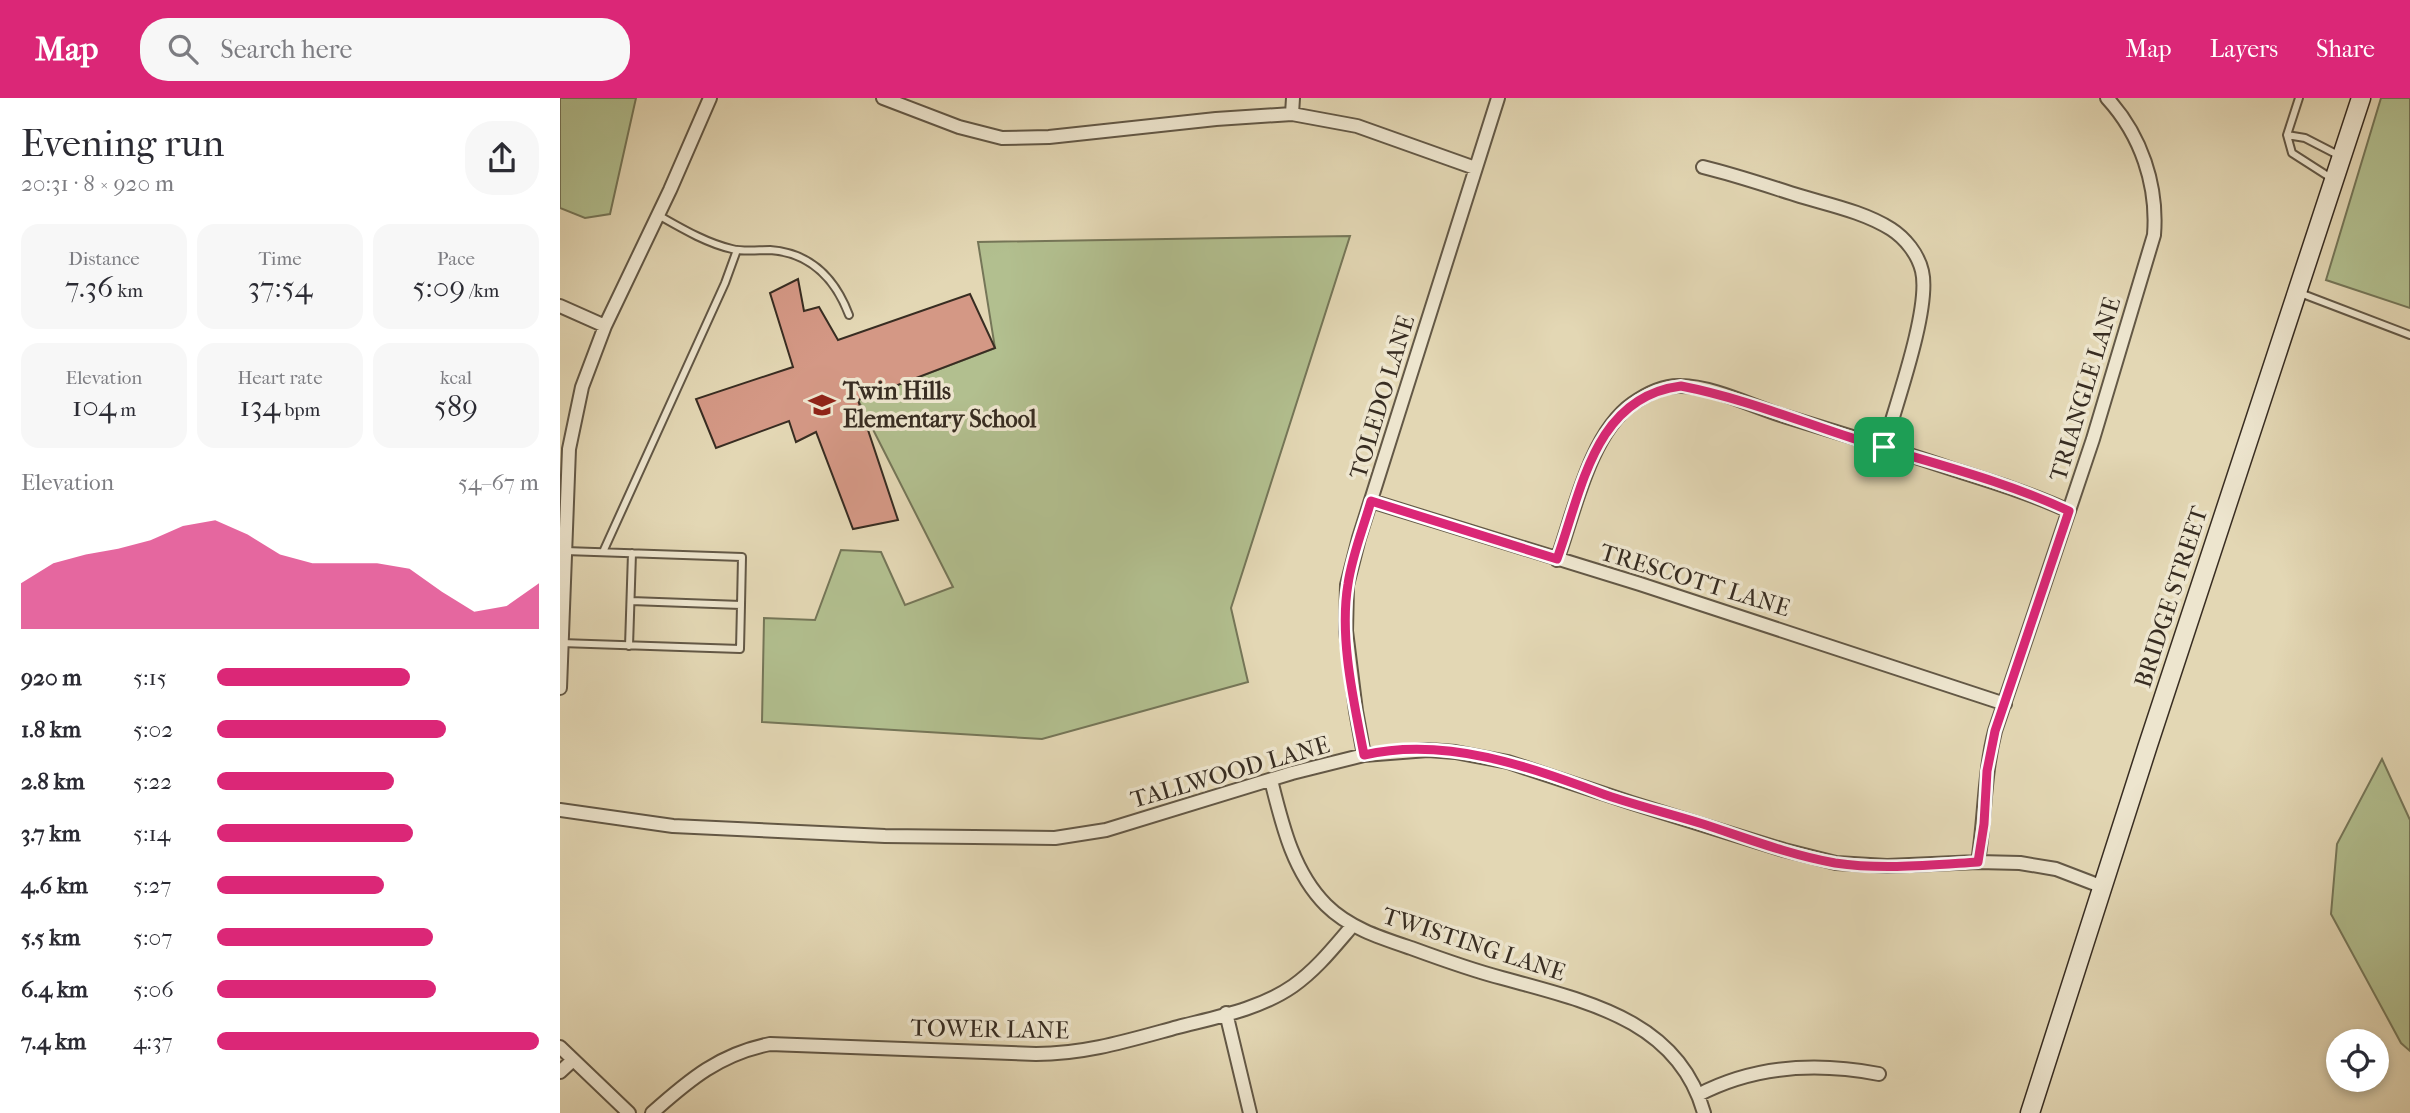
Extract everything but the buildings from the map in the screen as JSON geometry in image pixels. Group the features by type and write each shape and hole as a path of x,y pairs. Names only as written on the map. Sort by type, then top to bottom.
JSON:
{"main road":[{"name":"BRIDGE STREET","path":"2030,1113 2183,637 2361,98"}],"street":[{"path":"560,688 569,449 574,417 582,387 605,326 709,98"},
{"path":"883,98 912,104 959,127 1002,138 1292,114 1357,126 1475,168"},
{"path":"1292,114 1293,98"},
{"name":"TOLEDO LANE","path":"1364,755 1348,652 1346,608 1352,562 1498,98"},
{"name":"TRIANGLE LANE","path":"1978,862 1990,751 2093,439 2154,235 2156,211 2147,167 2128,125 2107,98"},
{"path":"1703,167 1857,213 1891,229 1905,240 1915,255 1922,271 1923,290 1918,326 1884,447"},
{"path":"560,306 605,326"},
{"path":"1557,559 1586,473 1609,426 1620,413 1648,394 1681,386 1717,394 1996,482 2069,511"},
{"name":"TRESCOTT LANE","path":"1371,501 1829,644 2005,704"},
{"name":"TALLWOOD LANE","path":"560,810 673,826 885,836 1055,838 1106,830 1364,755 1428,750 1508,762 1784,850 1836,863 1887,866 2020,863 2056,869 2103,887"},
{"name":"TWISTING LANE","path":"1271,780 1287,840 1304,876 1326,905 1353,925 1379,937 1598,1007 1639,1025 1671,1053 1698,1095 1704,1113"},
{"name":"TOWER LANE","path":"652,1113 717,1062 734,1054 771,1045 1060,1054 1107,1047 1258,1004 1293,986 1320,963 1353,925"},
{"path":"1226,1013 1250,1113"},
{"path":"560,1047 629,1113"},
{"path":"560,1072 573,1060"},
{"path":"1698,1095 1743,1076 1776,1069 1812,1066 1879,1074"}],"lane":[{"path":"2299,98 2287,135 2292,153 2335,180"},
{"path":"2287,135 2305,138 2342,157"},
{"path":"656,215 695,235 737,250 772,250 800,256 817,266 834,286 849,315"},
{"path":"603,552 725,283 737,250"},
{"path":"2298,292 2410,335"},
{"path":"561,643 740,649 742,557 564,551"},
{"path":"629,646 632,553"},
{"path":"631,601 741,605"}],"green space":[{"path":"560,98 636,98 610,214 585,218 560,208"},
{"path":"2381,98 2410,98 2410,308 2326,280"},
{"path":"1350,236 1231,608 1248,682 1042,739 762,722 764,618 815,620 841,550 881,552 905,605 953,587 858,400 995,348 978,242"},
{"path":"2382,759 2410,820 2410,1051 2401,1043 2331,914 2337,844"}],"place":[{"name":"Twin Hills Elementary School","path":"822,405"}],"route":[{"path":"1681,386 1754,405 1884,447 1996,482 2069,511 1995,731 1987,771 1984,824 1978,862 1887,866 1836,863 1784,850 1482,756 1428,750 1364,755 1348,652 1346,608 1352,562 1371,501 1557,559 1586,473 1609,426 1620,413 1648,394 1681,386"}]}
